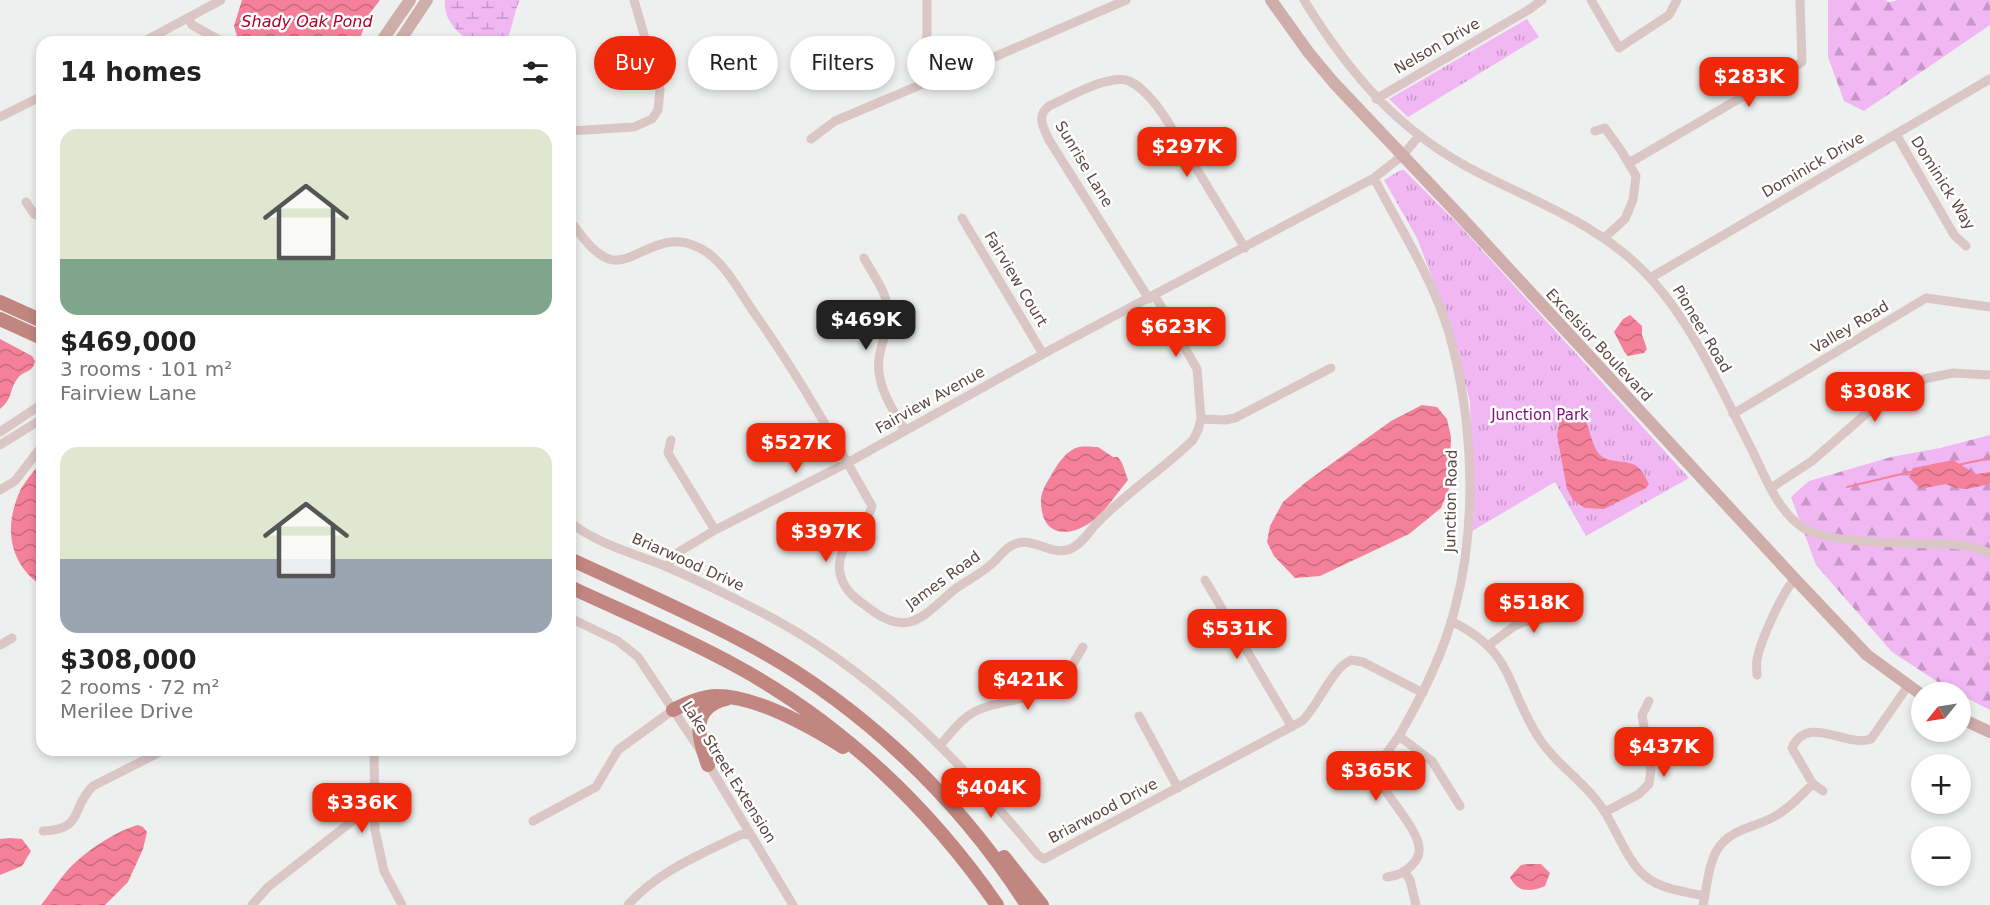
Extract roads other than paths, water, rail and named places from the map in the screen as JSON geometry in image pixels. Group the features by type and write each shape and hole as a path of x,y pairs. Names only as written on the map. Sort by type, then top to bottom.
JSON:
{"highway":[{"path":"0,302 36,318"},
{"path":"0,319 36,335"},
{"path":"576,562 696,617 778,661 814,684 864,722 977,825 1042,905"},
{"path":"576,590 690,643 768,684 822,721 849,742 906,795 946,837 997,905"},
{"path":"673,710 702,698 719,696 760,706 798,721 852,753 906,795"},
{"path":"708,765 698,733 700,720 712,704 733,698"},
{"path":"924,776 976,835 1027,905"}],"main road":[{"path":"385,36 410,0"},
{"path":"404,36 427,0"},
{"name":"Excelsior Boulevard","path":"1271,0 1322,69 1795,579 1867,655 1911,688"},
{"path":"1971,723 1990,732"}],"street":[{"path":"154,36 221,0"},
{"path":"576,131 634,127 652,118 658,110 660,90 634,0"},
{"path":"927,0 927,36"},
{"path":"995,57 1126,0"},
{"name":"Pioneer Road","path":"1304,0 1343,59 1376,99 1419,136 1478,173 1566,214 1604,238 1650,278 1681,319 1771,488 1789,516 1800,526 1813,534 1833,539 1968,546 1990,553"},
{"name":"Nelson Drive","path":"1376,99 1542,0"},
{"path":"1591,0 1619,48 1669,15 1677,0"},
{"path":"1629,163 1802,62 1800,0"},
{"path":"188,18 192,25 212,36"},
{"name":"Dominick Drive","path":"1650,278 1990,79"},
{"name":"Sunrise Lane","path":"1201,419 1197,369 1049,140 1043,128 1041,117 1043,110 1076,93 1118,80 1129,81 1147,95 1168,122 1245,248"},
{"path":"811,139 835,122 909,90"},
{"path":"0,117 36,99"},
{"path":"1595,131 1605,128 1636,176 1633,200 1626,219 1604,238"},
{"name":"Dominick Way","path":"1896,134 1954,235 1966,246"},
{"name":"Fairview Avenue","path":"666,567 677,553 715,530 849,462 1043,354 1374,178 1403,155 1419,136"},
{"name":"Junction Road","path":"1374,178 1430,286 1448,332 1467,423 1469,491 1465,559 1461,584 1451,621 1423,693 1399,736 1382,760 1379,770 1379,780 1384,790 1417,837 1419,847 1416,860 1404,871"},
{"path":"26,202 36,215"},
{"name":"Fairview Court","path":"962,218 1043,354"},
{"name":"James Road","path":"576,228 593,248 611,260 620,260 660,244 672,242 693,246 708,253 721,265 766,330 849,462 872,506 843,549 839,563 841,578 848,590 876,614 887,620 909,623 921,619 958,587 989,567 1012,545 1026,542 1062,551 1076,546 1118,502 1193,440 1201,419"},
{"path":"864,258 882,291 888,313 879,350 880,381 905,431"},
{"name":"Valley Road","path":"1733,414 1926,298 1990,308"},
{"path":"1201,419 1235,418 1330,368"},
{"path":"1771,488 1812,461 1868,412 1924,379 1953,373 1990,375"},
{"path":"0,432 36,408"},
{"path":"0,445 36,423"},
{"path":"671,440 668,453 715,530"},
{"path":"0,490 15,482 36,454"},
{"name":"Briarwood Drive","path":"576,527 600,540 666,567 757,609 846,665 941,744 1038,855 1044,859 1292,727 1308,715 1340,667 1351,660 1363,662 1423,693"},
{"path":"1758,675 1756,661 1779,602 1795,579"},
{"path":"1205,580 1292,727"},
{"path":"1489,645 1513,627 1524,622 1575,614"},
{"name":"Lake Street Extension","path":"576,621 618,641 638,657 708,765 793,905"},
{"path":"1451,621 1489,645 1503,662 1537,735 1549,752 1588,790 1605,812 1643,875 1665,887 1704,901 1712,864 1723,842 1744,829 1776,816 1813,784"},
{"path":"0,645 12,638"},
{"path":"941,744 961,722 977,710 1034,695 1053,687 1061,680 1083,647"},
{"path":"1823,791 1813,784 1792,748 1796,739 1802,735 1822,732 1863,742 1871,739 1908,686"},
{"path":"1605,812 1639,794 1649,784 1651,770 1642,715 1649,701"},
{"path":"533,821 596,787 618,750 673,710"},
{"path":"1139,716 1178,788"},
{"path":"1399,736 1432,761 1460,806"},
{"path":"43,831 65,828 75,817 87,792 93,786 152,756"},
{"path":"374,756 375,830 384,871 402,905"},
{"path":"252,905 268,887 374,804"},
{"path":"628,905 648,885 666,872 740,835 749,833"},
{"path":"1387,877 1396,876 1404,871 1410,880 1416,905"}],"water":[{"name":"Shady Oak Pond","path":"242,0 380,0 367,17 361,36 237,36 234,26"},
{"path":"1630,315 1642,326 1642,335 1647,349 1644,353 1628,356 1614,332 1623,319"},
{"path":"0,339 32,356 35,361 30,370 20,375 7,401 0,409"},
{"path":"1422,405 1437,407 1447,419 1451,437 1449,489 1441,508 1409,534 1320,576 1295,578 1274,556 1267,542 1270,526 1283,502 1306,482 1391,421"},
{"path":"1570,410 1580,411 1599,454 1608,459 1635,465 1649,484 1646,488 1604,509 1585,508 1573,500 1567,489 1557,435 1560,420"},
{"path":"1079,447 1098,447 1113,457 1118,457 1128,480 1104,510 1086,525 1068,532 1052,528 1046,523 1042,513 1042,493 1047,482 1061,460 1071,451"},
{"path":"1953,460 1976,474 1990,472 1990,484 1967,489 1955,488 1946,484 1920,489 1909,477 1913,468"},
{"path":"36,469 36,581 22,566 12,543 12,517 15,504 27,480"},
{"path":"138,825 147,832 143,849 128,882 105,905 41,905 64,875 82,857 110,837"},
{"path":"0,839 22,839 31,851 22,866 0,875"},
{"path":"1541,864 1550,873 1545,886 1525,890 1516,886 1510,877 1521,865"}],"waterway":[{"path":"1958,465 1990,458"},
{"path":"1847,487 1914,471"}],"park label":[{"name":"Junction Park","path":"1540,415"}]}
